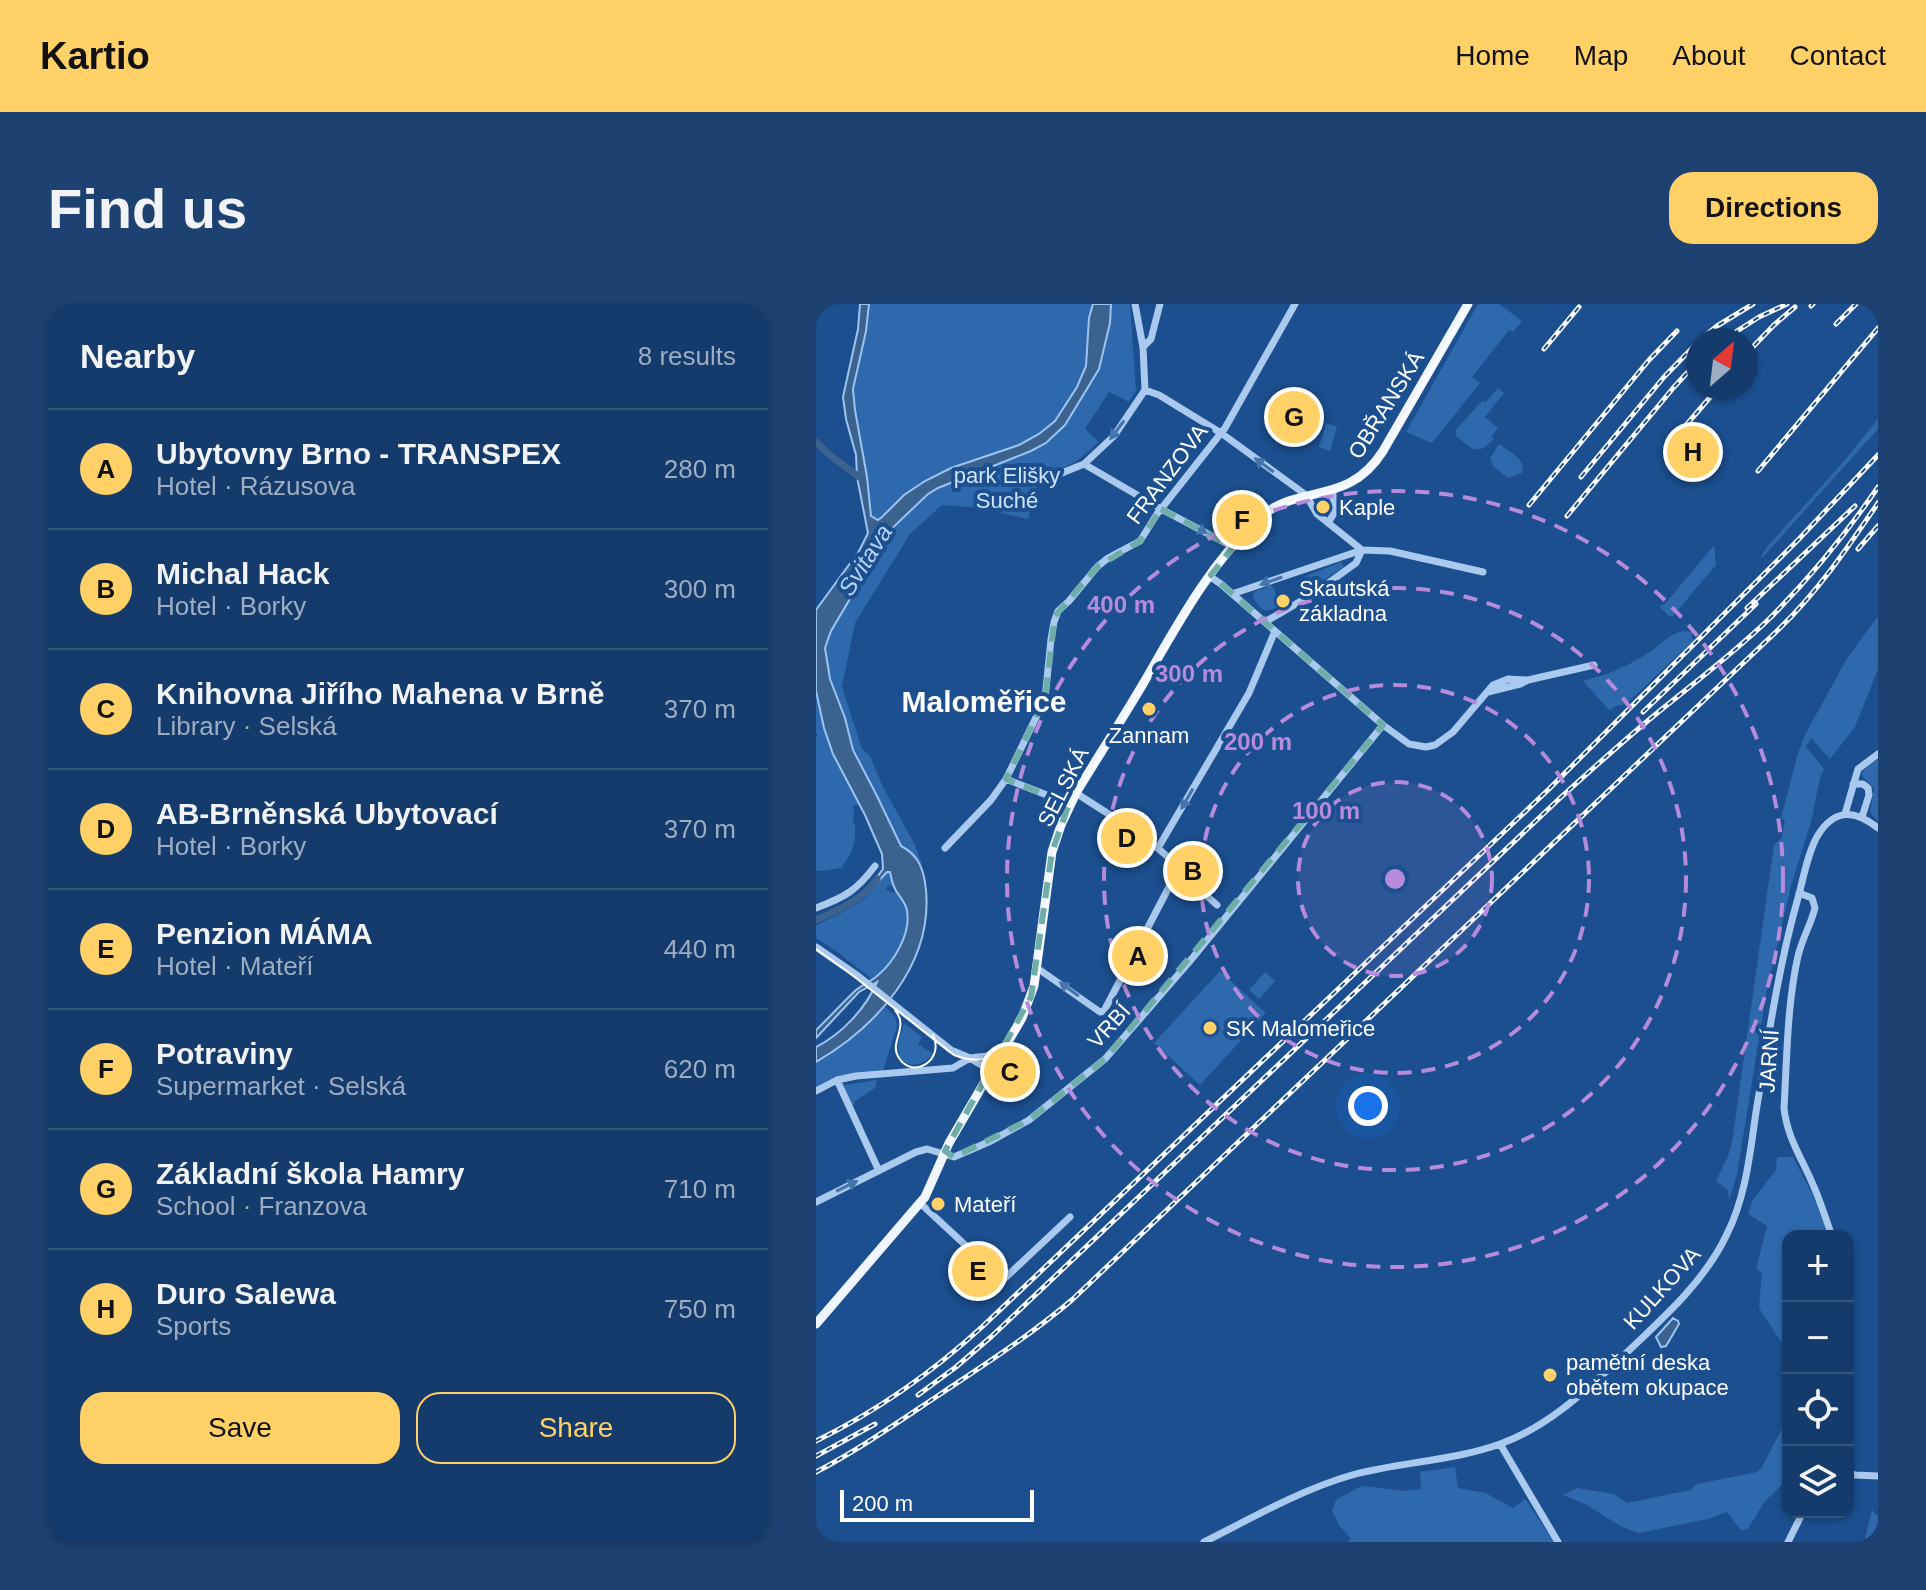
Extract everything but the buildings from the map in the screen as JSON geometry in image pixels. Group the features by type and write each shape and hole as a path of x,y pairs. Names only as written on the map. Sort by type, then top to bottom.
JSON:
{"main road":[{"name":"OBŘANSKÁ","path":"1266,513 1289,501 1343,487 1362,476 1379,458 1468,304"},
{"name":"SELSKÁ","path":"816,1324 923,1200 944,1154 1029,1003 1037,968 1052,852 1066,802 1076,793 1209,576 1266,513"}],"street":[{"path":"816,309 821,304"},
{"path":"1084,464 1114,436 1145,390 1143,347 1135,304"},
{"path":"1143,347 1151,339 1160,304"},
{"name":"FRANZOVA","path":"945,848 991,800 1006,779 1045,699 1052,631 1058,611 1097,567 1140,541 1221,433 1295,304"},
{"path":"1145,390 1159,395 1221,433 1308,497 1317,514 1362,550"},
{"path":"1030,471 1057,475 1084,464 1233,547"},
{"path":"1328,523 1333,515 1333,490"},
{"path":"1265,622 1313,594 1356,563 1362,550"},
{"path":"1232,594 1362,550 1390,551 1483,572"},
{"path":"1209,576 1383,725 1417,747 1443,741 1487,692 1594,665"},
{"path":"1158,848 1249,693 1275,631"},
{"name":"VRBÍ","path":"816,1202 916,1152 927,1149 954,1157 1024,1123 1101,1062 1232,910 1383,725"},
{"path":"1878,754 1858,769 1845,814 1862,817 1878,828"},
{"path":"1006,779 1066,802"},
{"path":"1853,784 1863,784 1868,788 1862,817"},
{"path":"1076,793 1158,848 1217,905"},
{"name":"KULKOVA","path":"1204,1542 1291,1498 1337,1480 1470,1452 1500,1444 1537,1427 1588,1388 1680,1300 1727,1236 1743,1193 1782,963 1799,893 1818,834 1831,821 1845,814"},
{"path":"816,908 861,885 875,866"},
{"path":"1037,968 1100,1012 1104,1011 1179,868"},
{"name":"JARNÍ","path":"1799,893 1812,898 1815,908 1803,936 1795,973 1785,1121 1814,1185 1830,1230"},
{"path":"816,947 858,976 951,1050 991,1071"},
{"path":"816,1091 837,1080 856,1076 953,1068 970,1058 987,1056 1007,1044"},
{"path":"837,1080 879,1171"},
{"path":"923,1200 1003,1280 1070,1217"},
{"path":"1500,1444 1558,1542"},
{"path":"1854,1475 1878,1476"},
{"path":"1788,1542 1800,1518"}],"highlighted area":[{"path":"1161,509 1233,547 1211,575 1383,725 1105,1059 1029,1120 954,1157 945,1151 1031,997 1052,852 1069,804 1006,779 1045,699 1055,616 1097,567 1140,541"}],"green space":[{"path":"869,304 1093,304 1084,372 1055,421 1038,434 1019,445 951,468 925,481 904,495 881,519 873,519 853,389"},
{"name":"park Elišky Suché","path":"1111,304 1130,304 1136,390 1129,402 1109,392 1085,429 1099,442 1077,461 1038,481 1028,519 979,508 942,505 910,534 855,623 842,687 862,749 870,756 922,865 901,847 855,756 830,679 825,648 831,631 885,535 928,494 1046,443 1065,425 1099,369 1110,323"},
{"path":"1478,304 1499,304 1522,321 1513,332 1509,330 1472,377 1480,383 1432,443 1406,432"},
{"path":"1498,388 1504,393 1485,417 1498,428 1491,437 1494,439 1483,448 1475,449 1456,436 1455,431"},
{"path":"1878,419 1878,429 1762,558 1767,547"},
{"path":"1326,423 1337,427 1330,451 1319,447"},
{"path":"1499,444 1520,460 1522,473 1508,478 1493,466 1490,458"},
{"path":"1714,545 1716,565 1673,616 1669,616 1659,606 1665,604"},
{"path":"1341,562 1344,567 1309,589 1304,577"},
{"path":"1273,586 1280,606 1264,610 1253,597 1255,591"},
{"path":"1878,616 1878,669 1855,727 1830,759 1811,738 1806,747 1824,769 1791,886 1767,989 1737,1174 1729,1201 1728,1190 1716,1181 1732,1142 1774,845 1781,839 1785,821 1781,818 1806,733 1846,660"},
{"path":"1683,631 1694,632 1691,637 1694,640 1626,704 1610,711 1583,681 1626,666"},
{"path":"816,691 833,754 860,804 853,806 855,837 848,857 841,868 821,871 816,870"},
{"path":"1878,759 1878,822 1870,812 1874,788 1861,775"},
{"path":"890,871 895,887 888,885 886,890 894,893 895,890 903,900 908,921 898,950 872,979 816,938 816,926 851,908"},
{"name":"SK Malomeřice","path":"1220,971 1266,1013 1200,1085 1154,1043"},
{"path":"1265,972 1275,981 1259,999 1249,990"},
{"path":"884,1006 895,1017 897,1026 883,1071 816,1089 816,1062 832,1052"},
{"path":"904,1023 922,1037 918,1044 933,1054 924,1062 907,1064 900,1056 898,1046"},
{"path":"877,1080 875,1088 854,1102 855,1105 850,1104 843,1082 845,1085"},
{"path":"1777,1157 1793,1157 1815,1200 1826,1230 1782,1230 1782,1343 1759,1308 1762,1273 1756,1269 1767,1226 1748,1214 1753,1200 1776,1170"},
{"path":"1782,1429 1782,1485 1764,1502 1748,1529 1741,1530 1727,1512 1639,1533 1563,1495 1577,1488 1614,1494 1627,1503 1690,1490 1697,1484 1757,1472"},
{"path":"1455,1467 1458,1488 1486,1493 1513,1508 1526,1500 1554,1542 1348,1542 1351,1539 1332,1511 1336,1500 1364,1486 1404,1491 1421,1489 1420,1472"},
{"path":"1872,1510 1878,1516 1878,1542 1864,1542"}],"water":[{"name":"Svitava","path":"860,304 869,304 853,389 871,516 878,520 904,495 925,481 951,468 1019,445 1055,421 1077,387 1086,366 1089,318 1093,304 1111,304 1110,323 1099,369 1065,425 1046,443 1031,451 928,494 885,535 831,631 825,648 830,679 853,750 901,846 920,864 926,890 926,917 920,944 896,991 859,1031 816,1062 816,1047 852,1019 877,982 859,992 816,1038 816,1030 856,990 877,976 889,963 904,938 908,920 904,902 895,889 890,872 874,886 872,884 883,869 882,854 833,754 816,691 816,610 859,551 868,533 843,397 858,329"},
{"path":"1673,1318 1679,1324 1666,1346 1661,1347 1656,1337"}],"waterway":[{"path":"816,442 862,479"},
{"path":"816,920 857,899 877,879"}],"tram line":[{"path":"816,949 954,1055 984,1059 1006,1046 1023,1021 1034,988 1053,858 1066,817 1195,601 1232,549 1266,515 1293,502 1349,486 1373,467 1385,452 1469,304"},
{"path":"895,1010 900,1023 896,1052 905,1064 919,1067 931,1059 936,1044 933,1035"}],"railway":[{"path":"1715,328 1753,304"},
{"path":"1742,328 1787,304"},
{"path":"1836,324 1856,304"},
{"path":"1544,349 1579,307"},
{"path":"1758,342 1795,307"},
{"path":"1758,471 1878,328"},
{"path":"1529,505 1649,360 1677,331"},
{"path":"1581,477 1686,354"},
{"path":"1567,516 1686,374"},
{"path":"1687,424 1708,400"},
{"path":"816,1441 904,1390 983,1326 1549,789 1799,539 1878,455"},
{"path":"918,1395 992,1336 1559,799 1769,619 1827,555 1878,487"},
{"path":"816,1472 976,1371 1073,1299 1778,630 1819,585 1878,503"},
{"path":"1747,608 1855,506"},
{"path":"1858,549 1878,526"},
{"path":"1643,712 1756,604"},
{"path":"816,1456 875,1424"}],"place":[{"name":"Základní škola Hamry","path":"1294,417"},
{"name":"Duro Salewa","path":"1693,452"},
{"name":"Kaple","path":"1323,507"},
{"name":"Potraviny","path":"1242,520"},
{"name":"Skautská základna","path":"1283,601"},
{"name":"Zannam","path":"1149,709"},
{"name":"AB-Brněnská Ubytovací","path":"1127,838"},
{"name":"Michal Hack","path":"1193,871"},
{"name":"Ubytovny Brno - TRANSPEX","path":"1138,956"},
{"name":"SK Malomeřice","path":"1210,1028"},
{"name":"Knihovna Jiřího Mahena v Brně","path":"1010,1072"},
{"name":"Mateří","path":"938,1204"},
{"name":"Penzion MÁMA","path":"978,1271"},
{"name":"pamětní deska obětem okupace","path":"1550,1375"}],"district":[{"name":"Maloměřice","path":"984,701"}]}
